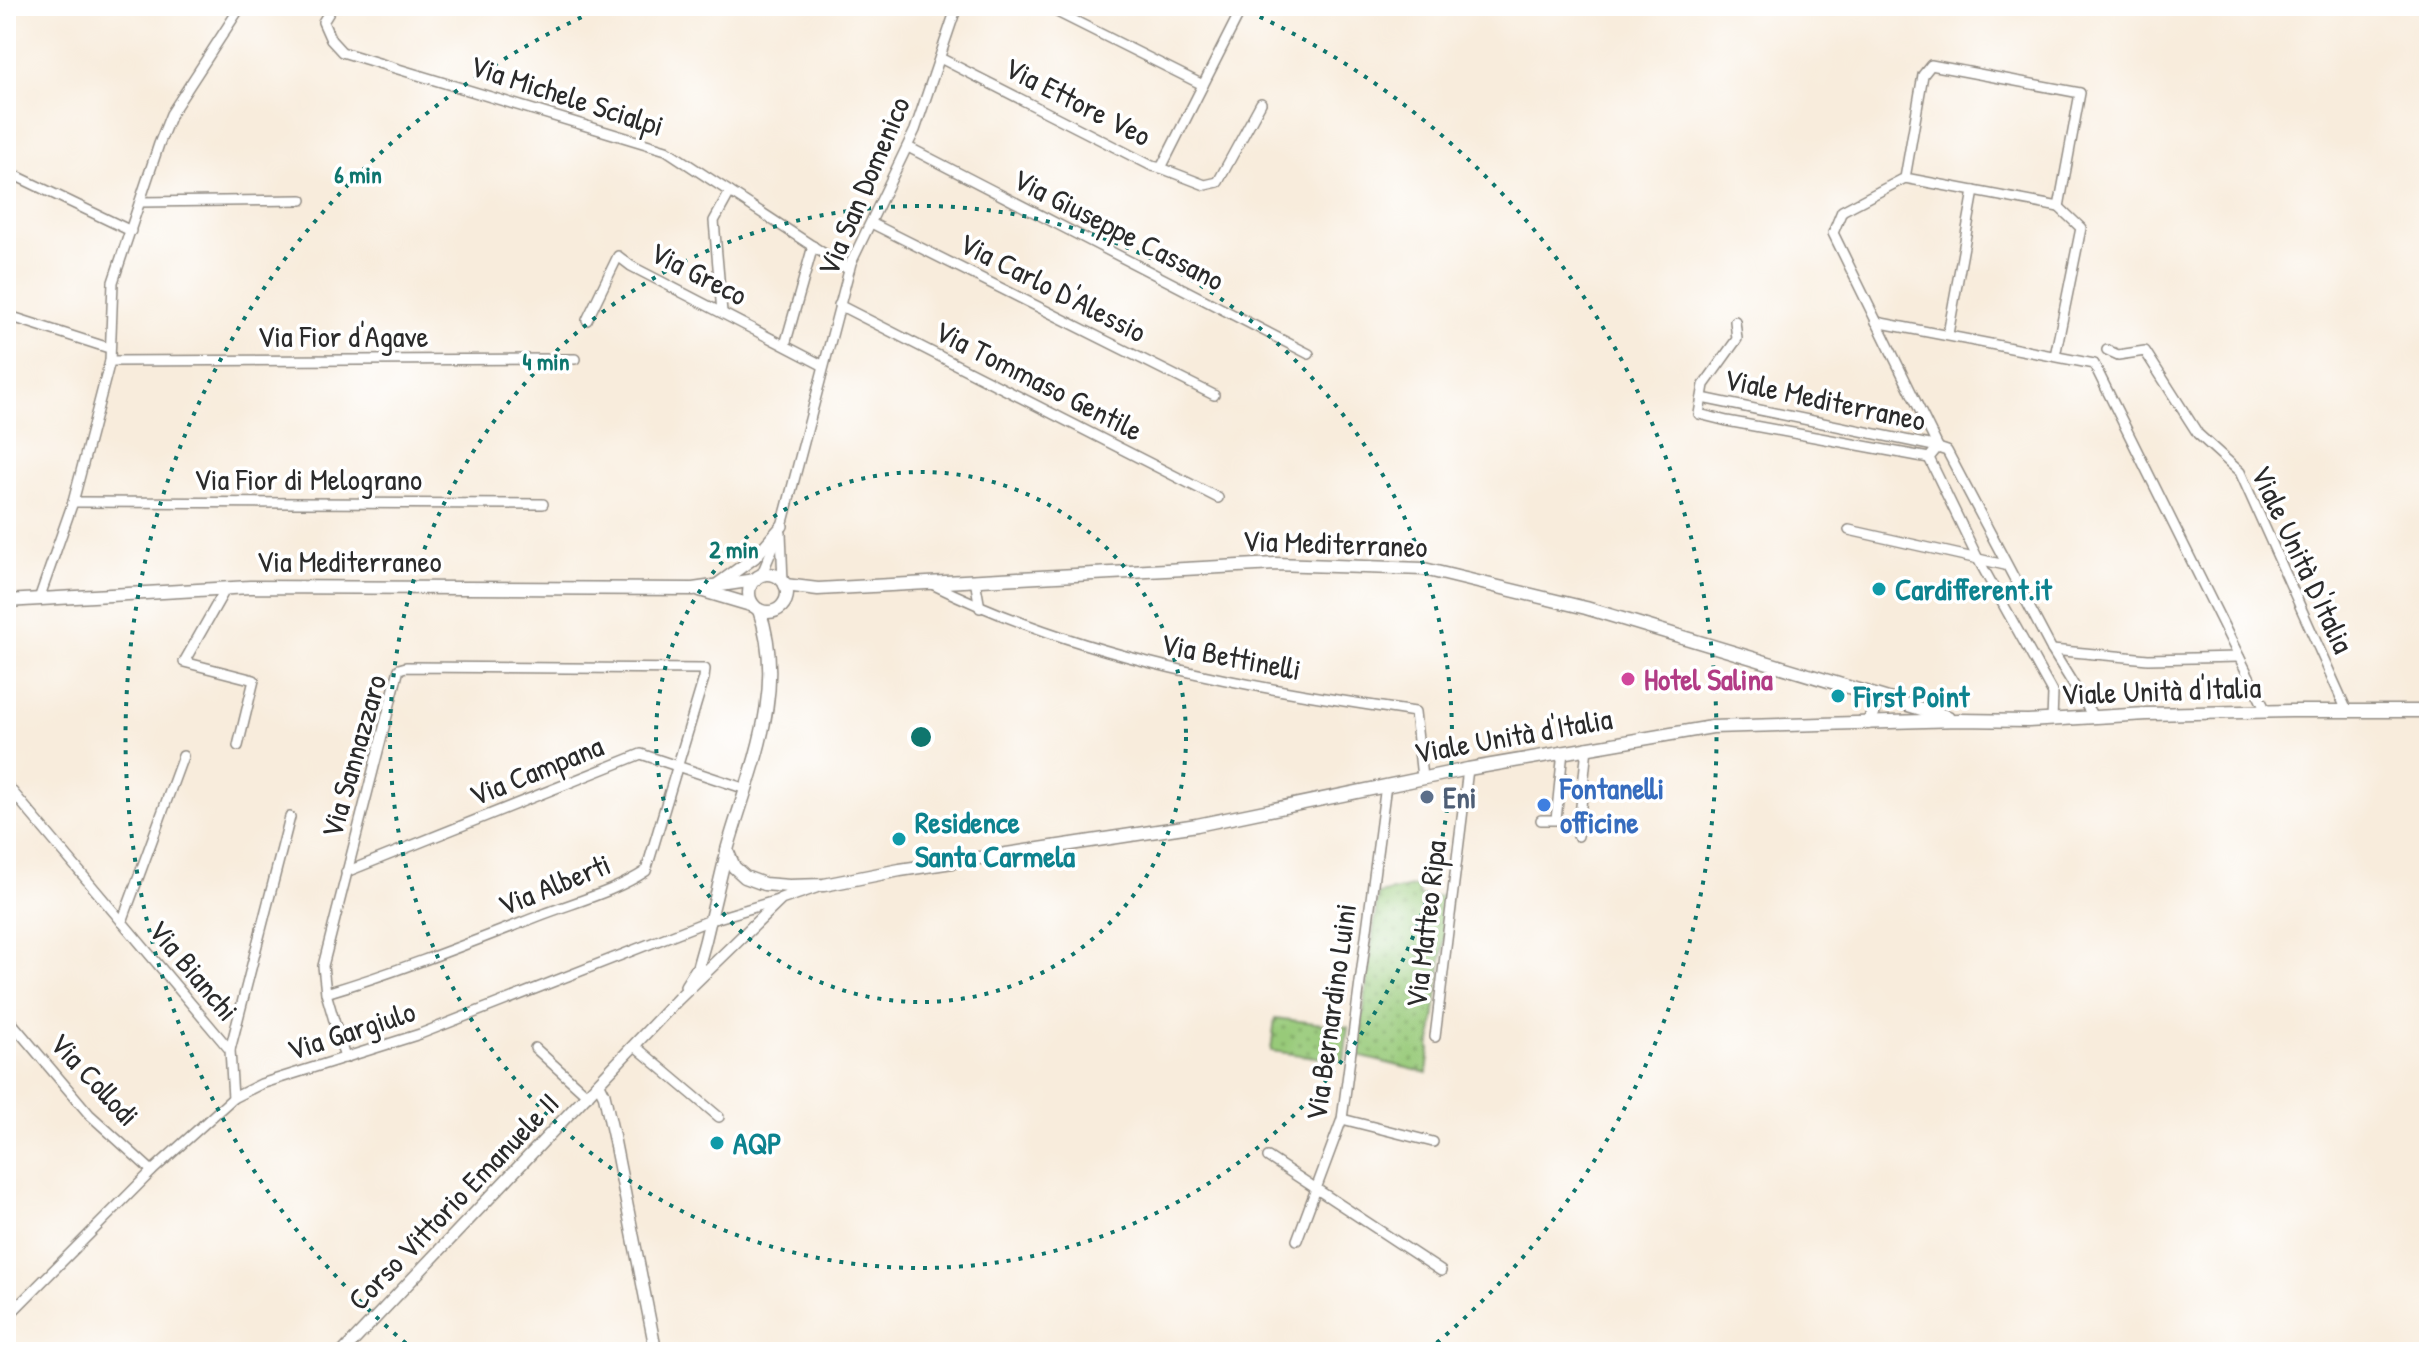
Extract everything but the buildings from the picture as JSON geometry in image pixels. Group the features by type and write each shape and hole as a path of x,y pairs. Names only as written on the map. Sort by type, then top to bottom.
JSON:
{"main road":[{"name":"Via Mediterraneo","path":"784,584 818,589 1275,564 1424,569 1586,608 1959,720"},
{"path":"773,575 784,584 787,597 781,607 771,612 693,589 773,575"},
{"path":"727,850 765,726 769,669 767,637 750,595 758,578"},
{"name":"Via Mediterraneo","path":"6,601 226,588 693,589"},
{"path":"1867,692 1875,709 1868,723"},
{"name":"Viale Unità d'Italia","path":"727,850 734,867 745,877 789,886 824,885 900,870 1197,825 1468,769 1712,727 2052,720 2266,711 2429,711"}],"street":[{"path":"39,599 73,502 110,361 113,282 140,202 171,114 241,6"},
{"name":"Via Michele Scialpi","path":"333,6 323,22 331,40 342,52 400,67 666,150 849,270"},
{"name":"Via San Domenico","path":"758,578 782,526 849,270 908,147 957,6"},
{"path":"1045,6 1203,85"},
{"name":"Via Ettore Veo","path":"940,58 1161,168 1243,6"},
{"path":"1905,178 1923,75 1931,65 2080,93 2059,207"},
{"path":"1161,168 1205,185 1218,182 1261,103"},
{"name":"Via Giuseppe Cassano","path":"908,147 1309,354"},
{"path":"6,171 131,231"},
{"path":"2055,356 2081,228 2059,207 1905,178 1842,211 1833,233 1938,447 1947,451 2005,565 2094,718"},
{"path":"1948,334 1974,191"},
{"path":"722,312 714,221 730,192"},
{"path":"140,202 302,200"},
{"name":"Via Carlo D'Alessio","path":"871,223 1214,395"},
{"path":"785,345 813,246"},
{"name":"Via Greco","path":"587,320 618,256 631,266 822,365"},
{"name":"Via Tommaso Gentile","path":"839,305 1218,498"},
{"path":"6,315 109,348"},
{"name":"Viale Mediterraneo","path":"1735,321 1737,339 1704,385 1701,402 1938,447"},
{"path":"1876,322 2094,364 2266,711"},
{"name":"Viale Unità D'Italia","path":"2107,350 2118,355 2145,351 2198,434 2240,472 2347,711"},
{"name":"Via Fior d'Agave","path":"110,361 575,359"},
{"path":"1701,402 1699,414 1727,421 1929,458"},
{"path":"1929,458 1938,447"},
{"path":"1929,458 1978,559 2053,694 2052,720"},
{"name":"Via Fior di Melograno","path":"73,502 543,504"},
{"path":"716,585 755,557 782,526"},
{"name":"Via San Domenico","path":"782,526 784,584"},
{"path":"1849,530 2005,565"},
{"path":"975,580 980,608"},
{"name":"Via Bettinelli","path":"928,583 980,608 1136,661 1262,689 1415,712 1422,778"},
{"path":"226,588 184,662 254,680 238,746"},
{"path":"2052,650 2148,659 2239,657"},
{"name":"Via Sannazzaro","path":"345,1058 326,993 323,966 399,669 705,669"},
{"name":"Via Alberti","path":"326,993 381,976 646,871 705,669"},
{"name":"Viale Unità D'Italia","path":"1578,836 1587,747"},
{"name":"Viale Unità D'Italia","path":"1541,820 1556,820 1563,751"},
{"name":"Via Campana","path":"346,872 641,754 746,789"},
{"name":"Via Bianchi","path":"122,922 183,756"},
{"name":"Via Matteo Ripa","path":"1435,1037 1468,769"},
{"name":"Via Bianchi","path":"6,784 230,1050 233,1098"},
{"name":"Via Bernardino Luini","path":"1297,1240 1342,1119 1386,785"},
{"path":"230,1050 290,817"},
{"path":"678,999 698,967 727,850"},
{"path":"678,999 781,899 824,885"},
{"name":"Via Gargiulo","path":"6,1318 152,1171 233,1098 261,1084 420,1034 708,921 781,899"},
{"name":"Corso Vittorio Emanuele II","path":"343,1352 678,999"},
{"name":"Via Collodi","path":"6,1016 89,1114 152,1171"},
{"path":"635,1046 719,1117"},
{"path":"535,1048 588,1096"},
{"path":"599,1084 613,1134 656,1352"},
{"path":"1342,1119 1433,1142"},
{"path":"1268,1157 1441,1271"}],"green space":[{"path":"1417,886 1419,896 1450,897 1427,1073 1358,1056 1378,894"},
{"path":"1275,1018 1348,1027 1344,1061 1271,1051"}],"place":[{"name":"Cardifferent.it","path":"1879,589"},
{"name":"Hotel Salina","path":"1628,679"},
{"name":"First Point","path":"1838,696"},
{"name":"Eni","path":"1427,797"},
{"name":"Fontanelli officine","path":"1544,805"},
{"name":"Residence Santa Carmela","path":"899,839"},
{"name":"AQP","path":"717,1143"}]}
